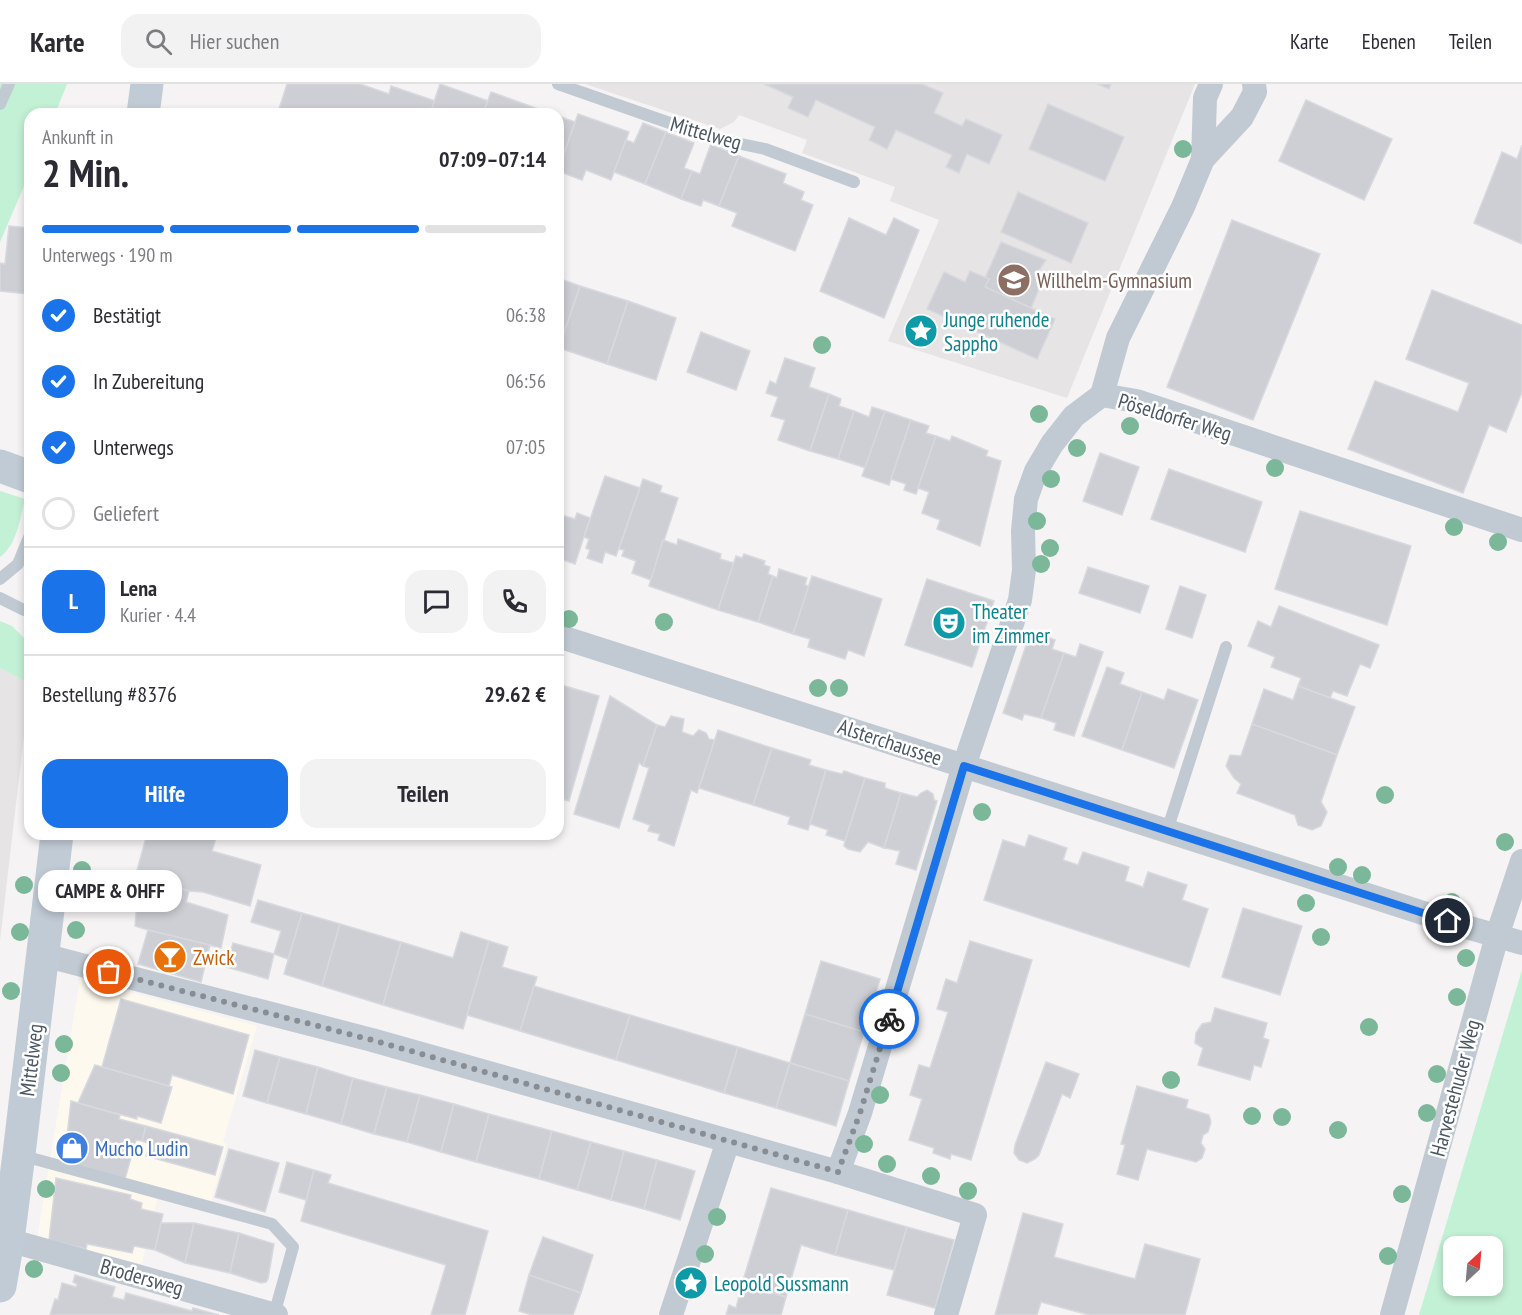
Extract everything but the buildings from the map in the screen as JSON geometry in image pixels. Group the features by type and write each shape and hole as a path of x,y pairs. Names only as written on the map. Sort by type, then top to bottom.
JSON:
{"street":[{"path":"144,108 147,84"},
{"path":"1203,159 1205,98 1211,84"},
{"path":"1102,395 1118,338 1203,159 1242,117 1255,92 1254,84"},
{"name":"Pöseldorfer Weg","path":"838,1172 860,1113 964,766 1020,600 1024,570 1023,531 1026,499 1036,471 1052,444 1074,416 1102,395 1136,401 1522,530"},
{"path":"0,466 24,475"},
{"name":"Alsterchaussee","path":"564,638 1522,943"},
{"name":"Mittelweg","path":"0,1286 20,1154 56,840"},
{"name":"Harvestehuder Weg","path":"1392,1315 1497,936 1522,861"},
{"path":"43,955 372,1040 838,1172 975,1215 946,1315"},
{"path":"671,1315 728,1141"},
{"name":"Brodersweg","path":"8,1240 275,1315"}],"lane":[{"path":"0,104 9,84"},
{"name":"Mittelweg","path":"558,84 684,128 765,149 854,182"},
{"path":"0,579 18,564 24,549"},
{"path":"0,598 24,610"},
{"path":"1167,831 1226,647"},
{"path":"20,1154 272,1224 293,1247 275,1315"}],"shaded area":[{"name":"Willhelm-Gymnasium","path":"585,84 1195,84 1067,398 888,341 939,220 890,201 895,187 802,153 807,140 739,115 734,122 720,129"},
{"path":"0,668 24,681 24,735 0,941"},
{"path":"80,979 257,1026 223,1142 227,1144 211,1202 160,1187 142,1264 37,1238"}],"green space":[{"path":"0,84 67,84 57,108 24,108 24,186 0,242"},
{"path":"0,491 24,499 24,503 14,538 6,552 0,557"},
{"path":"0,621 12,626 24,638 24,681 0,668"},
{"path":"1522,970 1522,1315 1419,1315"}],"way so far":[{"path":"109,972 372,1040 838,1172 860,1113 889,1019"}],"place":[{"name":"Willhelm-Gymnasium","path":"1014,280"},
{"name":"Junge ruhende Sappho","path":"921,331"},
{"name":"Theater im Zimmer","path":"949,623"},
{"name":"Zwick","path":"170,957"},
{"name":"CAMPE & OHFF","path":"109,972"},
{"name":"Mucho Ludin","path":"72,1148"},
{"name":"Leopold Sussmann","path":"691,1283"}],"route":[{"path":"889,1019 964,766 1448,921"}]}
